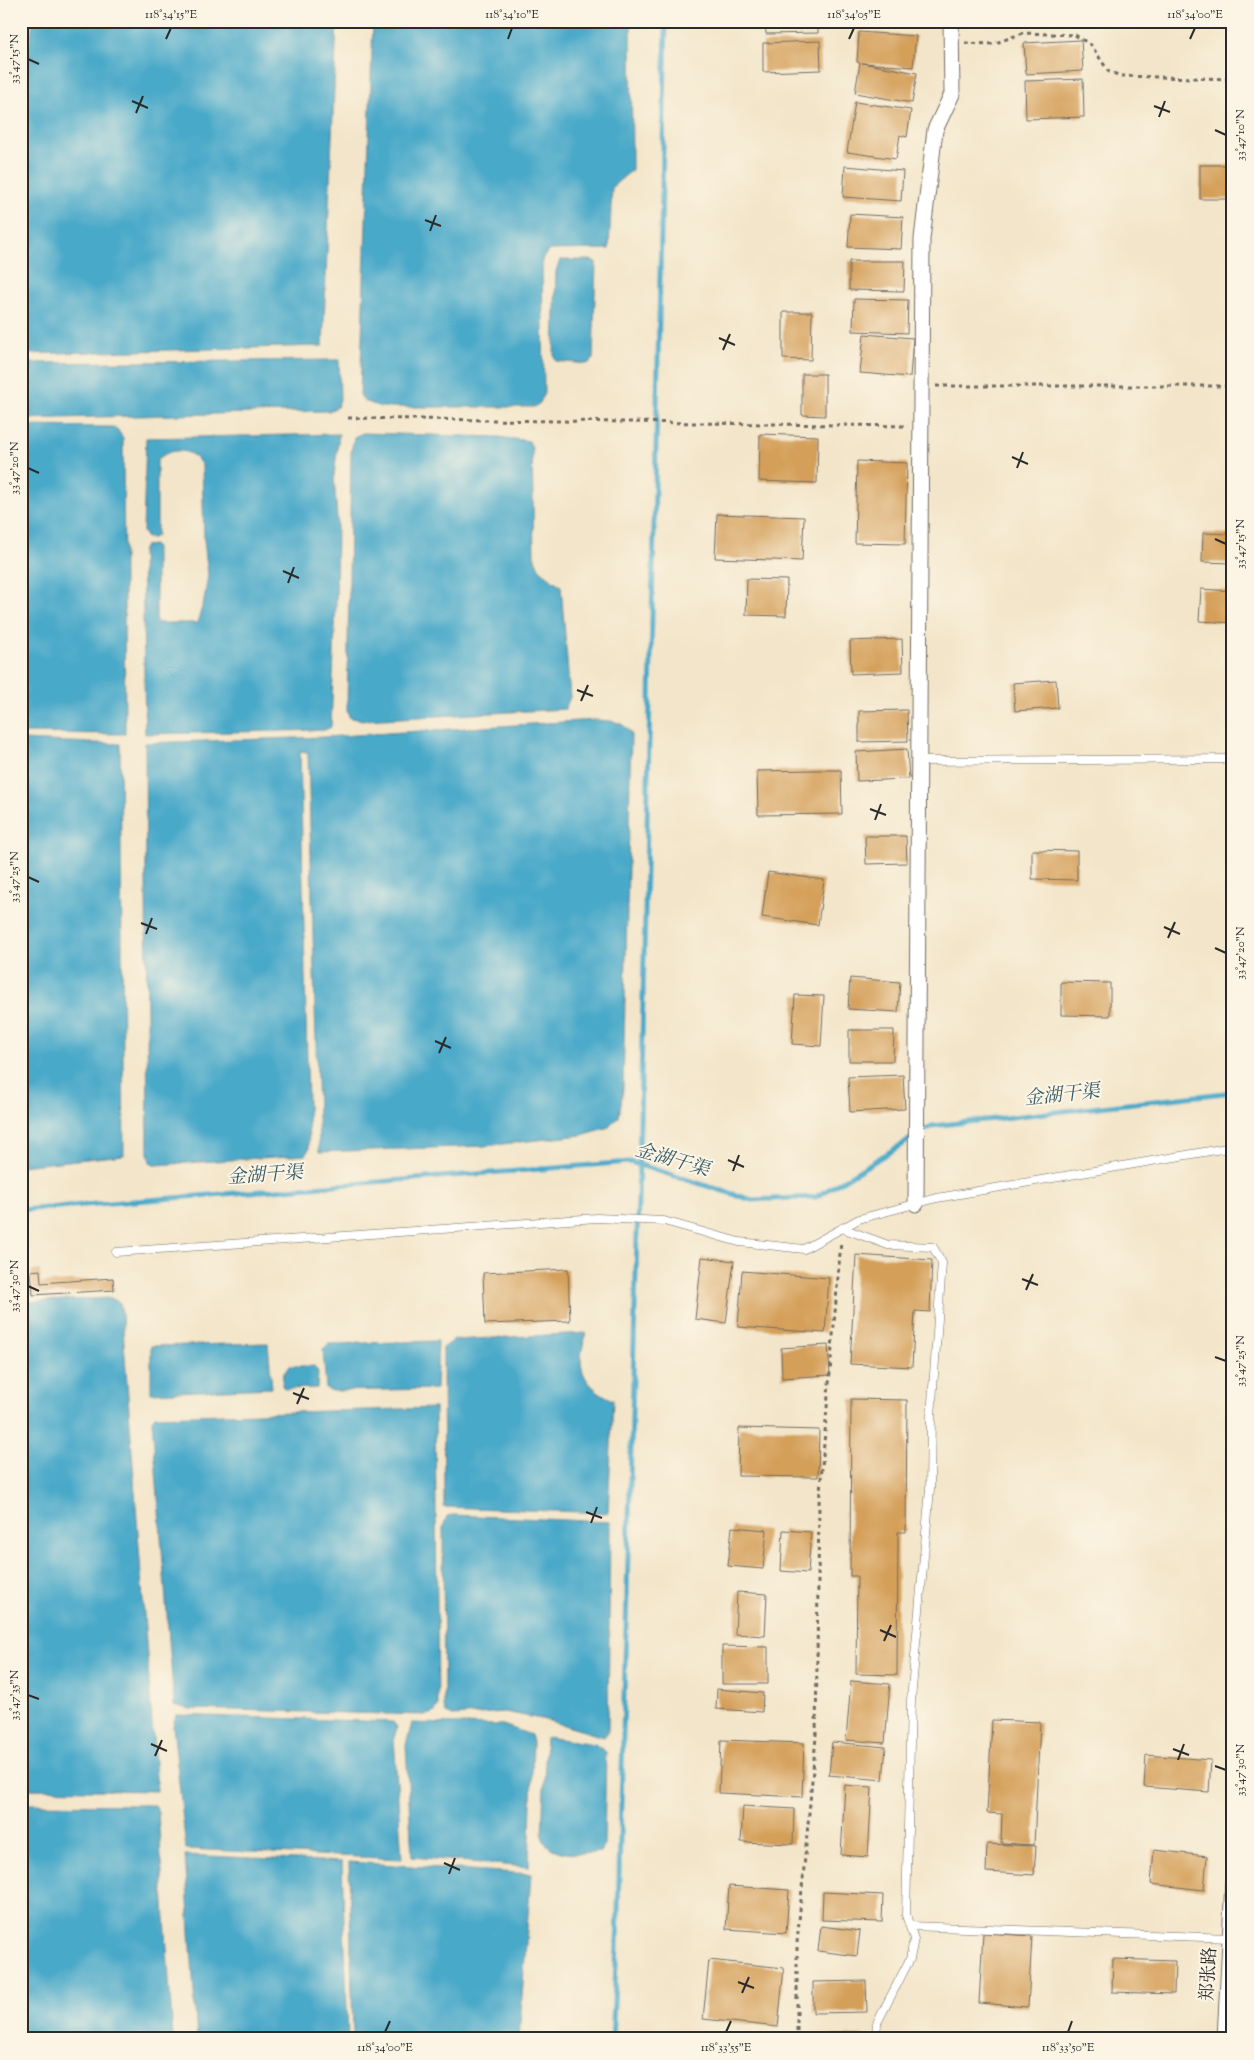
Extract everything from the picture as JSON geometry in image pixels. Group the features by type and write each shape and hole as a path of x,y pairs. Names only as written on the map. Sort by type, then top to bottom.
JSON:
{"street":[{"path":"916,1204 922,239 935,130 952,94 951,21"},
{"name":"郑张路","path":"1225,2039 1233,1882"}],"lane":[{"path":"919,761 1233,759"},
{"path":"116,1252 597,1218 664,1221 738,1242 804,1249 859,1219 916,1204 1233,1147"},
{"path":"842,1228 888,1245 933,1247 942,1263 931,1416 930,1489 911,1700 906,1915 914,1939 910,1959 877,2024 876,2039"},
{"path":"910,1926 1230,1938"}],"path":[{"path":"952,41 977,45 993,44 1023,33 1075,35 1091,45 1109,72 1122,76 1233,79"},
{"path":"922,386 1233,386"},
{"path":"348,418 922,426"},
{"path":"797,2039 797,1943 816,1737 819,1504 842,1228"}],"water":[{"path":"33,21 337,21 323,346 21,354 21,97"},
{"path":"373,21 631,21 632,170 612,187 609,249 549,250 542,259 544,393 540,403 534,407 381,407 364,401 360,395"},
{"path":"560,260 590,260 596,262 593,360 587,364 556,361 554,355 556,271"},
{"path":"339,360 340,400 337,407 329,411 21,419 21,363"},
{"path":"21,426 112,427 117,429 123,438 125,734 21,733"},
{"path":"363,433 499,437 529,441 532,448 534,556 540,570 561,586 570,697 565,709 364,720 350,718 347,711 351,452 354,437"},
{"path":"339,434 334,476 337,518 336,603 331,727 325,730 145,734 142,551 145,546 154,545 156,549 156,623 197,623 204,601 208,575 204,540 202,466 188,452 169,452 157,460 157,535 153,538 147,538 143,532 146,438"},
{"path":"595,720 611,721 620,724 628,729 631,734 623,1089 619,1117 609,1127 582,1135 485,1146 319,1152 308,753 300,751 309,1149 305,1155 156,1165 150,1162 148,1153 145,743 324,737"},
{"path":"21,740 120,744 124,1155 21,1166"},
{"path":"21,1290 23,1302 111,1298 120,1303 157,1791 21,1789"},
{"path":"587,1333 581,1355 581,1365 584,1373 594,1388 613,1400 608,1513 444,1507 443,1348 454,1340"},
{"path":"438,1341 436,1389 330,1391 326,1388 323,1350 328,1344"},
{"path":"268,1343 272,1388 151,1393 151,1346"},
{"path":"289,1366 314,1366 318,1372 317,1388 285,1389 282,1386 283,1375"},
{"path":"435,1408 438,1707 434,1713 427,1715 190,1709 174,1705 152,1420 155,1416"},
{"path":"447,1516 610,1522 608,1732 604,1737 546,1720 505,1712 453,1716 446,1713 444,1707 443,1527"},
{"path":"176,1715 393,1722 397,1727 394,1738 402,1859 186,1849 173,1726"},
{"path":"412,1723 503,1725 531,1735 533,1742 529,1867 412,1857 406,1745"},
{"path":"546,1737 595,1744 606,1752 604,1844 600,1852 584,1854 566,1853 551,1848 545,1843 542,1836"},
{"path":"21,1804 155,1805 158,1813 173,2039 21,2039"},
{"path":"185,1855 342,1862 348,2039 197,2039"},
{"path":"349,1862 531,1874 519,2039 353,2039"}],"building":[{"path":"765,21 818,21 818,33 766,34"},
{"path":"859,32 916,36 913,67 862,63 917,73 912,103 855,93 860,63 857,62"},
{"path":"1081,40 1083,71 1026,74 1024,43"},
{"path":"820,41 821,70 763,72 763,43"},
{"path":"1083,79 1084,117 1026,119 1025,81"},
{"path":"855,102 911,110 907,137 900,135 896,159 847,152"},
{"path":"1200,165 1233,165 1233,199 1200,199"},
{"path":"845,166 903,171 901,201 843,197"},
{"path":"850,214 903,217 901,249 848,247"},
{"path":"849,261 905,261 904,291 849,290"},
{"path":"854,299 908,300 907,333 853,331"},
{"path":"783,312 812,312 811,360 783,359"},
{"path":"864,334 913,338 910,377 860,373"},
{"path":"802,374 825,374 825,416 802,415"},
{"path":"760,434 818,436 817,483 759,481"},
{"path":"857,461 907,463 905,544 855,543"},
{"path":"717,514 804,517 802,561 715,558"},
{"path":"1203,533 1233,534 1233,563 1202,562"},
{"path":"747,579 787,580 786,616 746,615"},
{"path":"1201,589 1233,591 1233,623 1199,621"},
{"path":"902,639 903,672 851,674 850,641"},
{"path":"1056,680 1058,708 1015,711 1013,683"},
{"path":"907,710 908,741 859,742 859,711"},
{"path":"907,749 909,779 857,781 856,752"},
{"path":"841,770 842,814 758,815 757,771"},
{"path":"865,836 906,836 907,863 866,864"},
{"path":"1032,850 1077,851 1077,880 1032,879"},
{"path":"768,872 824,880 818,925 762,917"},
{"path":"850,978 900,982 898,1012 848,1009"},
{"path":"1061,982 1110,983 1110,1016 1061,1015"},
{"path":"795,995 824,996 821,1046 792,1044"},
{"path":"849,1030 894,1030 893,1061 849,1061"},
{"path":"903,1075 905,1109 850,1112 848,1077"},
{"path":"856,1255 932,1260 930,1312 915,1311 912,1367 850,1364"},
{"path":"702,1257 734,1261 726,1323 695,1319"},
{"path":"568,1269 570,1321 485,1324 483,1273"},
{"path":"40,1270 41,1283 113,1278 114,1290 33,1295 31,1271"},
{"path":"742,1271 829,1278 825,1333 738,1327"},
{"path":"828,1345 830,1375 782,1378 781,1348"},
{"path":"851,1399 907,1400 906,1532 898,1532 897,1675 856,1674 857,1576 850,1576"},
{"path":"739,1428 819,1430 818,1477 738,1476"},
{"path":"732,1527 767,1530 763,1569 728,1566"},
{"path":"783,1530 811,1532 808,1573 781,1571"},
{"path":"737,1592 767,1594 765,1636 735,1634"},
{"path":"722,1646 768,1647 768,1684 722,1684"},
{"path":"851,1681 890,1684 885,1743 846,1740"},
{"path":"717,1689 763,1693 762,1712 716,1709"},
{"path":"992,1720 1040,1722 1034,1845 1001,1843 1002,1814 987,1813"},
{"path":"721,1740 804,1743 802,1797 719,1793"},
{"path":"832,1742 886,1747 883,1780 829,1775"},
{"path":"1146,1755 1211,1760 1209,1792 1144,1787"},
{"path":"845,1785 872,1787 868,1857 841,1855"},
{"path":"743,1806 794,1809 793,1844 741,1842"},
{"path":"987,1844 1036,1846 1034,1875 986,1872"},
{"path":"1154,1850 1207,1856 1204,1890 1151,1884"},
{"path":"729,1886 789,1890 786,1933 726,1929"},
{"path":"823,1892 883,1895 882,1922 822,1920"},
{"path":"821,1926 860,1931 857,1956 818,1951"},
{"path":"983,1933 1032,1936 1028,2007 979,2003"},
{"path":"1113,1959 1175,1961 1174,1994 1112,1992"},
{"path":"709,1960 784,1968 778,2027 703,2019"},
{"path":"866,1981 867,2012 813,2013 813,1982"},
{"path":"813,2035 865,2036 865,2039 813,2039"}],"waterway":[{"path":"612,2039 617,1946 639,1165 666,21"},
{"name":"金湖干渠","path":"21,1210 630,1162 752,1200 816,1197 932,1126 1233,1092"}]}
